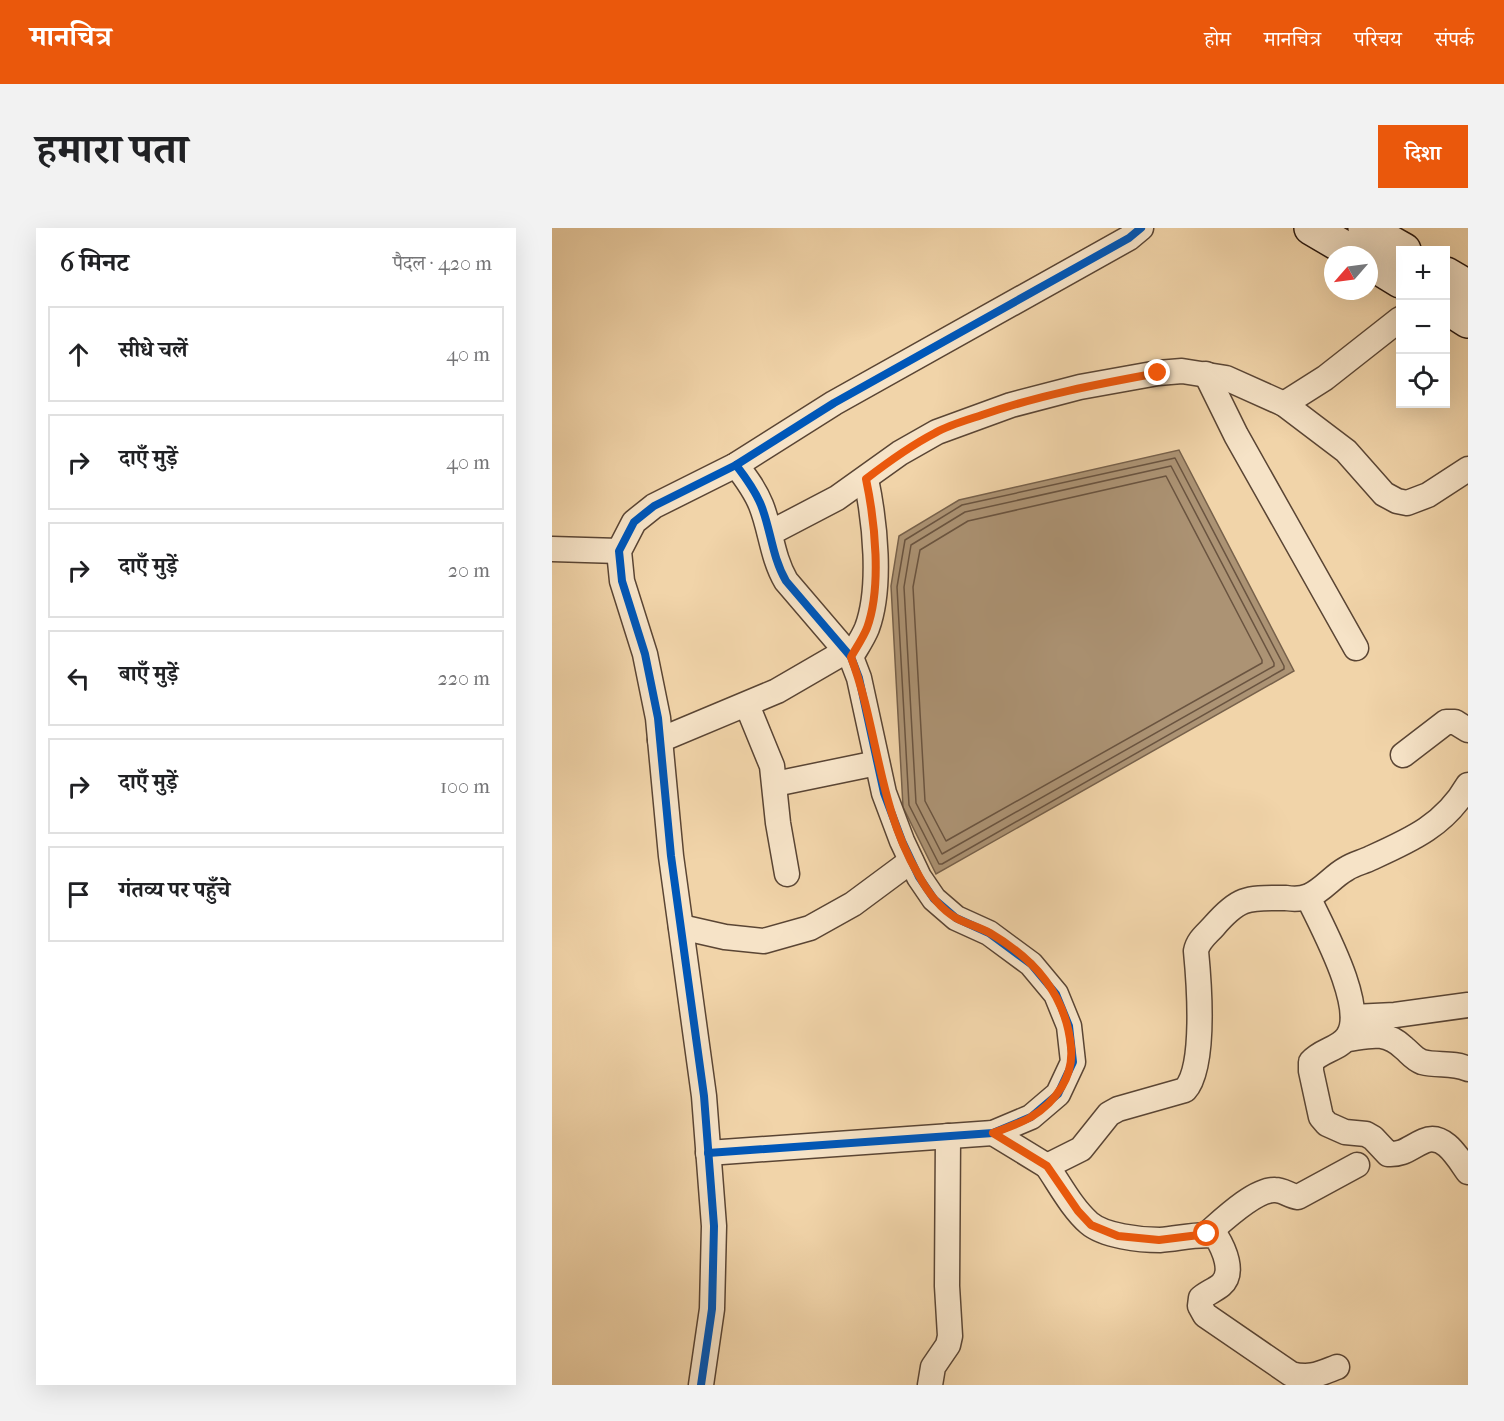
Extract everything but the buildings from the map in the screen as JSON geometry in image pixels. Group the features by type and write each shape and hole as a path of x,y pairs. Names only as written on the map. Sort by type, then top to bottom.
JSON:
{"main road":[{"path":"1311,228 1342,246"},
{"path":"1365,228 1397,246"},
{"path":"1378,267 1396,278"},
{"path":"1450,276 1468,287"},
{"path":"1450,310 1468,321"}],"street":[{"path":"700,1385 712,1309 714,1226 704,1096 671,856 658,718 645,654 622,581 619,551 634,522 654,506 736,465 834,404 1129,238 1141,228"},
{"path":"1284,404 1325,378 1396,323"},
{"path":"770,532 808,515 866,479 900,453 937,432 1011,405 1080,387 1158,373 1182,371 1226,378 1284,404 1346,451 1384,494 1397,501 1407,503 1428,495 1468,469"},
{"path":"1206,374 1220,406 1356,648"},
{"path":"708,1153 993,1133 1031,1117 1059,1094 1073,1062 1069,1026 1056,994 1031,964 989,933 956,918 934,899 910,861 884,793 859,678 848,654 786,581 778,566 761,505 754,489 736,465"},
{"path":"660,740 692,725 747,705 848,654 866,630 876,588 873,510 866,479"},
{"path":"552,549 619,551"},
{"path":"747,705 772,766 778,823 787,874"},
{"path":"1403,755 1446,722 1455,722 1468,730"},
{"path":"775,784 878,763"},
{"path":"1047,1166 1081,1149 1110,1114 1118,1109 1174,1095 1191,1084 1195,1071 1200,1015 1197,944 1228,909 1245,900 1258,897 1308,897 1335,875 1349,867 1424,833 1445,814 1468,785"},
{"path":"681,927 725,937 764,941 810,928 853,904 910,861"},
{"path":"1308,897 1343,972 1350,996 1350,1028 1338,1046 1317,1055 1311,1062 1321,1117 1327,1124 1346,1132 1366,1134 1388,1154 1399,1155 1425,1141 1436,1138 1445,1143 1468,1172"},
{"path":"1350,1028 1395,1015 1468,1005"},
{"path":"1350,1028 1394,1039 1412,1057 1420,1061 1459,1065 1468,1069"},
{"path":"993,1133 1047,1166 1078,1211 1091,1225 1118,1236 1159,1240 1207,1234 1216,1236 1229,1270 1228,1277 1221,1285 1201,1298 1200,1306 1204,1315 1291,1374 1304,1377 1315,1376 1337,1367"},
{"path":"930,1385 933,1366 948,1345 950,1336 947,1286 948,1136"},
{"path":"1207,1234 1261,1193 1276,1190 1298,1197 1357,1165"}],"water":[{"path":"1179,450 1294,671 936,874 903,807 891,586 899,536 959,500"}],"cycle path":[{"path":"701,1385 712,1309 714,1226 704,1096 671,856 658,718 645,654 622,581 619,551 634,522 654,506 736,465 834,403 1129,238 1141,228"},
{"path":"708,1153 993,1133 1031,1117 1058,1094 1073,1062 1069,1026 1056,994 1031,964 989,933 956,918 934,899 919,877 902,841 884,793 859,678 851,657 786,581 778,563 761,505 736,465"}],"route":[{"path":"1158,373 1080,387 972,418 937,432 900,453 866,479 873,510 876,588 866,630 851,657 859,678 884,793 910,861 919,877 934,899 956,918 989,933 1031,964 1056,994 1069,1026 1073,1062 1059,1094 1031,1117 993,1133 1047,1166 1078,1211 1091,1225 1118,1236 1159,1240 1207,1234"}]}
